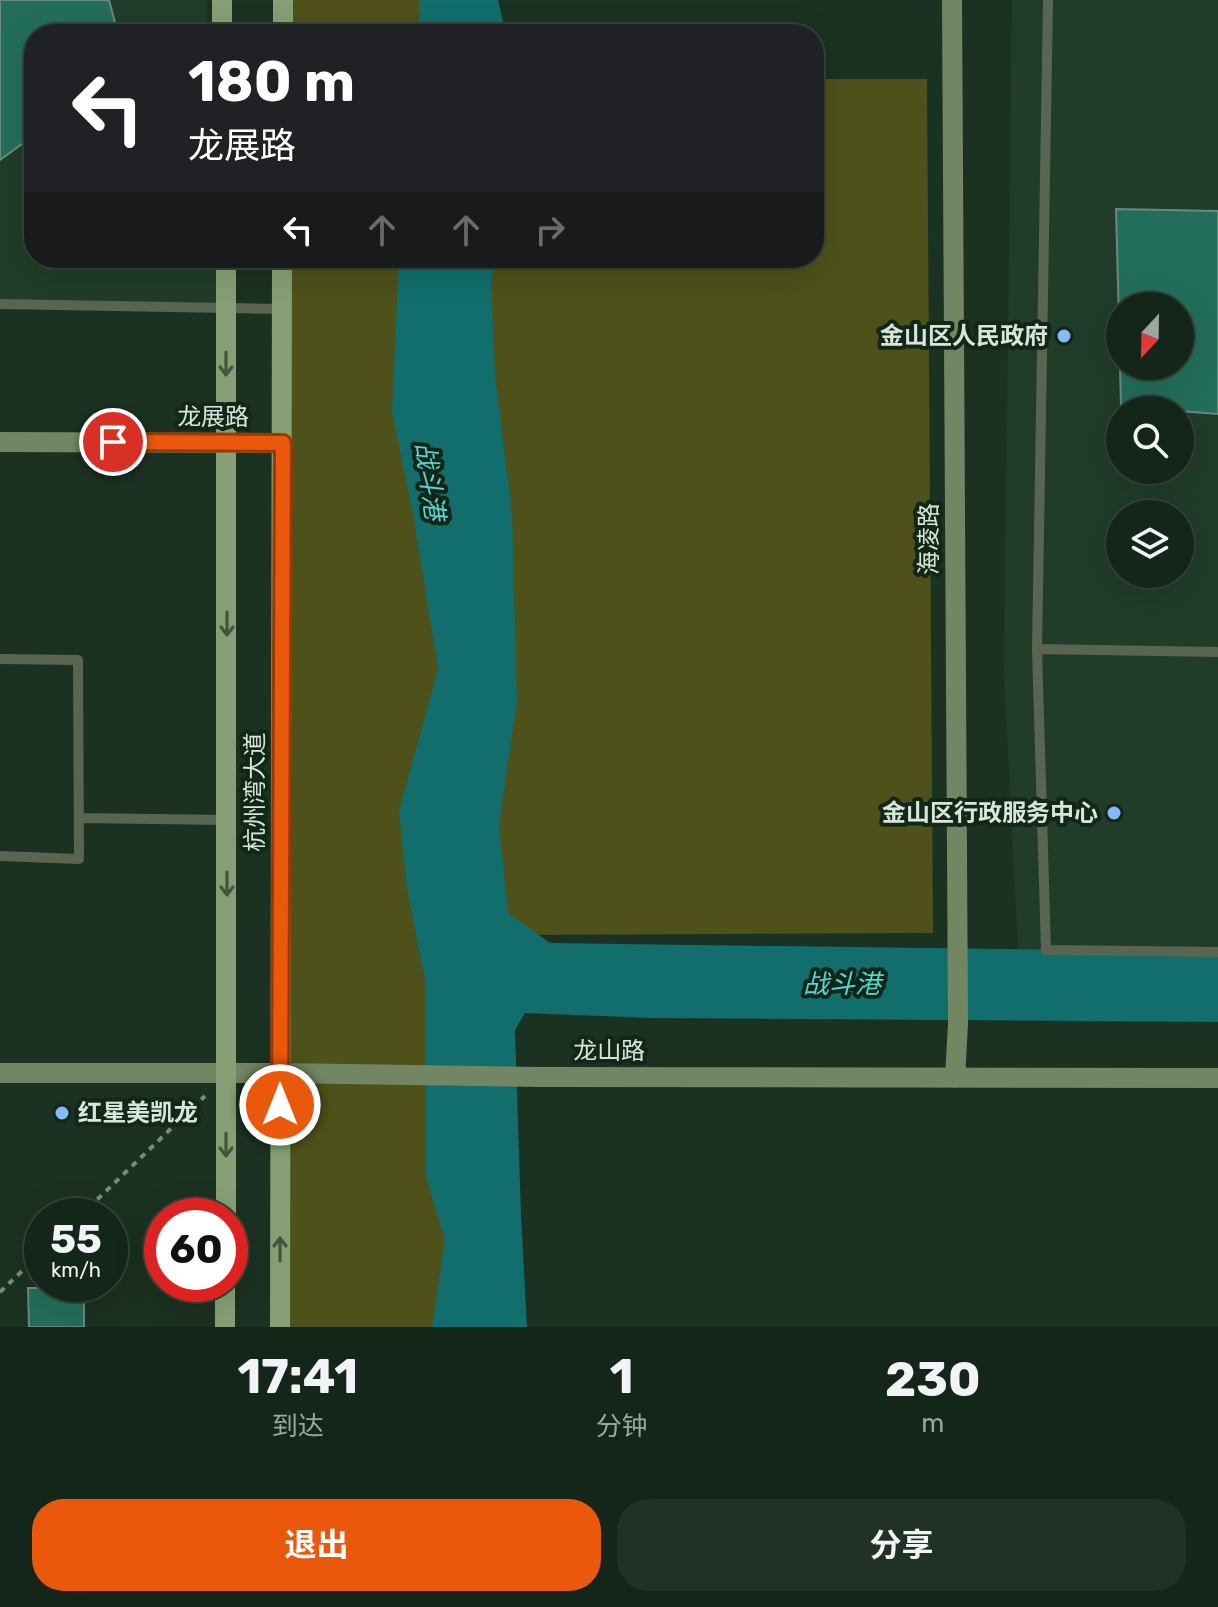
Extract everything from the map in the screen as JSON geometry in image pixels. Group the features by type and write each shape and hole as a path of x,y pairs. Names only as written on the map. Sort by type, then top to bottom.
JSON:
{"main road":[{"path":"222,0 222,24"},
{"path":"283,0 283,24"},
{"name":"杭州湾大道","path":"226,268 226,1198"},
{"name":"杭州湾大道","path":"280,1327 282,268"},
{"path":"225,1302 225,1327"}],"street":[{"name":"海凌路","path":"952,0 958,942 955,1078"},
{"name":"龙展路","path":"0,442 283,443"},
{"name":"龙山路","path":"0,1073 1218,1078"}],"lane":[{"path":"1048,0 1037,649 1046,950 1218,952"},
{"path":"0,304 282,309"},
{"path":"1037,649 1218,652"},
{"path":"0,659 78,660 79,859 0,856"},
{"path":"79,818 227,820"}],"path":[{"path":"99,1198 227,1075"},
{"path":"0,1292 24,1269"}],"shaded area":[{"path":"0,0 206,0 207,24 24,24 24,268 224,268 226,308 0,305"},
{"name":"金山区人民政府","path":"1012,0 1218,0 1218,952 1018,950 1004,673"}],"green space":[{"path":"286,0 427,0 428,24 286,24"},
{"path":"824,79 927,79 933,933 525,935 482,904 469,268 824,268"},
{"path":"287,268 409,268 447,671 454,1243 441,1327 289,1327"}],"water":[{"path":"419,0 498,0 504,24 420,24"},
{"name":"战斗港","path":"399,268 494,268 491,282 495,376 512,513 517,702 499,824 508,913 550,943 1218,952 1218,1022 650,1018 525,1013 515,1030 527,1327 432,1327 445,1240 426,1177 425,980 407,890 399,811 438,669 413,514 392,412"}],"building":[{"path":"0,0 109,0 115,24 24,24 24,142 0,160"},
{"path":"1116,209 1218,211 1218,414 1194,412 1194,396 1121,396 1120,380 1194,380 1194,292 1118,292"},
{"path":"28,1302 84,1302 84,1327 29,1327"}],"place":[{"name":"金山区人民政府","path":"1064,336"},
{"name":"金山区行政服务中心","path":"1114,813"},
{"name":"红星美凯龙","path":"62,1113"}],"route":[{"path":"113,442 283,443 280,1105"}]}
